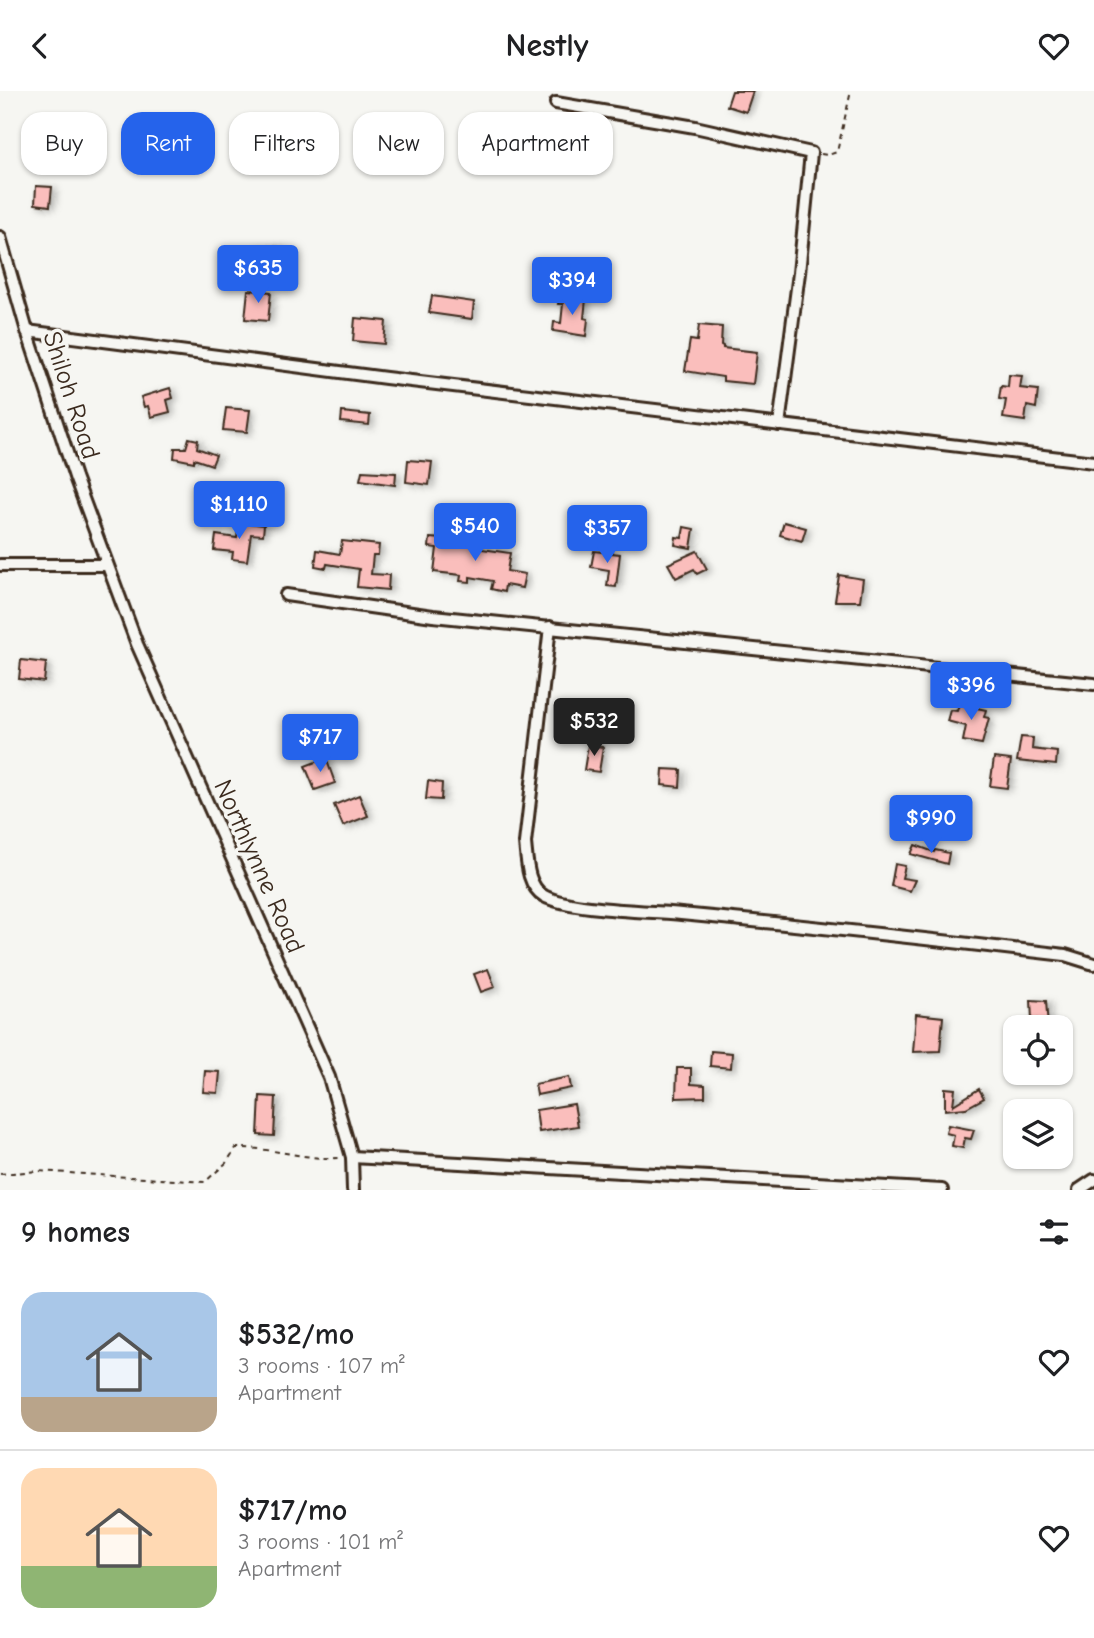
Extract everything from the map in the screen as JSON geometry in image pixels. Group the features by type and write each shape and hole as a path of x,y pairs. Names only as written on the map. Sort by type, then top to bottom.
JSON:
{"street":[{"path":"556,103 695,127 811,153 779,425"},
{"name":"Shiloh Road","path":"0,237 27,331 107,565"},
{"path":"27,331 386,378 1094,462"},
{"path":"0,565 107,565"},
{"name":"Northlynne Road","path":"107,565 142,656 329,1077 352,1157 353,1190"},
{"path":"286,595 433,616 1094,684"},
{"path":"550,627 525,843 533,883 543,895 575,904 608,908 1065,955 1094,964"},
{"path":"352,1157 942,1190"},
{"path":"1079,1190 1094,1180"}],"path":[{"path":"811,153 828,155 837,152 851,91"},
{"path":"0,1174 38,1171 205,1182 226,1163 236,1149 251,1148 321,1159 352,1157"}],"building":[{"path":"732,91 753,91 746,112 727,106"},
{"path":"36,186 52,187 50,206 35,204"},
{"path":"254,246 279,247 278,267 267,266 267,259 253,258"},
{"path":"248,290 271,292 268,321 245,319"},
{"path":"432,296 474,302 472,319 429,313"},
{"path":"559,296 586,299 586,336 553,331 554,322 561,323 563,304 558,304"},
{"path":"355,318 386,321 384,344 353,341"},
{"path":"699,325 722,327 723,348 757,352 753,384 723,381 723,377 685,371 690,340 697,341"},
{"path":"1009,375 1022,376 1020,388 1038,390 1036,408 1027,406 1025,421 1003,418 1006,400 999,399 1001,386 1008,387"},
{"path":"170,388 173,398 167,400 170,412 151,417 148,406 144,407 141,397"},
{"path":"226,408 250,410 247,432 223,430"},
{"path":"342,412 370,415 369,425 341,422"},
{"path":"189,438 198,440 197,448 216,455 212,465 194,459 194,462 174,458 175,448 186,448"},
{"path":"408,460 432,462 429,485 406,482"},
{"path":"362,471 396,473 395,485 360,480"},
{"path":"239,522 264,525 263,535 251,534 247,561 232,559 233,552 214,550 216,535 237,538"},
{"path":"784,522 806,528 802,541 780,535"},
{"path":"684,527 694,529 691,548 675,545 676,537 682,538"},
{"path":"430,538 457,540 476,544 475,548 510,553 507,571 525,574 522,588 505,585 504,592 491,589 493,581 470,577 470,582 460,581 461,575 434,572 437,548 429,547"},
{"path":"342,541 379,545 378,555 373,555 371,574 389,575 388,590 357,587 359,569 327,564 326,568 315,566 317,550 340,554"},
{"path":"594,551 620,554 616,587 607,586 609,570 591,567"},
{"path":"697,551 707,569 697,574 694,569 676,578 668,564"},
{"path":"839,575 863,579 860,601 835,601"},
{"path":"21,660 46,663 44,682 19,679"},
{"path":"959,704 986,710 984,717 989,718 982,744 963,741 966,726 947,721 950,710 957,711"},
{"path":"1021,737 1033,738 1032,749 1057,752 1056,765 1017,761"},
{"path":"588,745 603,747 599,772 584,770"},
{"path":"326,758 335,783 315,790 305,766"},
{"path":"994,758 1011,760 1007,788 990,786"},
{"path":"663,769 681,770 680,787 662,785"},
{"path":"428,781 442,783 441,800 426,799"},
{"path":"359,795 368,816 343,826 334,805"},
{"path":"915,845 934,852 949,853 947,864 911,854"},
{"path":"895,864 905,866 902,878 915,880 910,891 891,886"},
{"path":"488,969 495,987 481,992 474,974"},
{"path":"1031,1000 1046,1001 1047,1015 1032,1015"},
{"path":"916,1014 943,1017 940,1051 913,1052"},
{"path":"711,1051 732,1053 731,1068 710,1066"},
{"path":"677,1068 691,1068 691,1084 705,1085 705,1097 676,1098"},
{"path":"205,1071 220,1072 218,1093 203,1092"},
{"path":"569,1077 571,1088 537,1095 535,1084"},
{"path":"945,1088 955,1089 953,1105 979,1089 984,1098 966,1108 945,1110"},
{"path":"260,1096 276,1097 274,1136 258,1135"},
{"path":"574,1104 578,1126 539,1132 536,1110"},
{"path":"948,1125 974,1130 971,1139 965,1138 963,1148 952,1146 954,1135 946,1133"}]}
